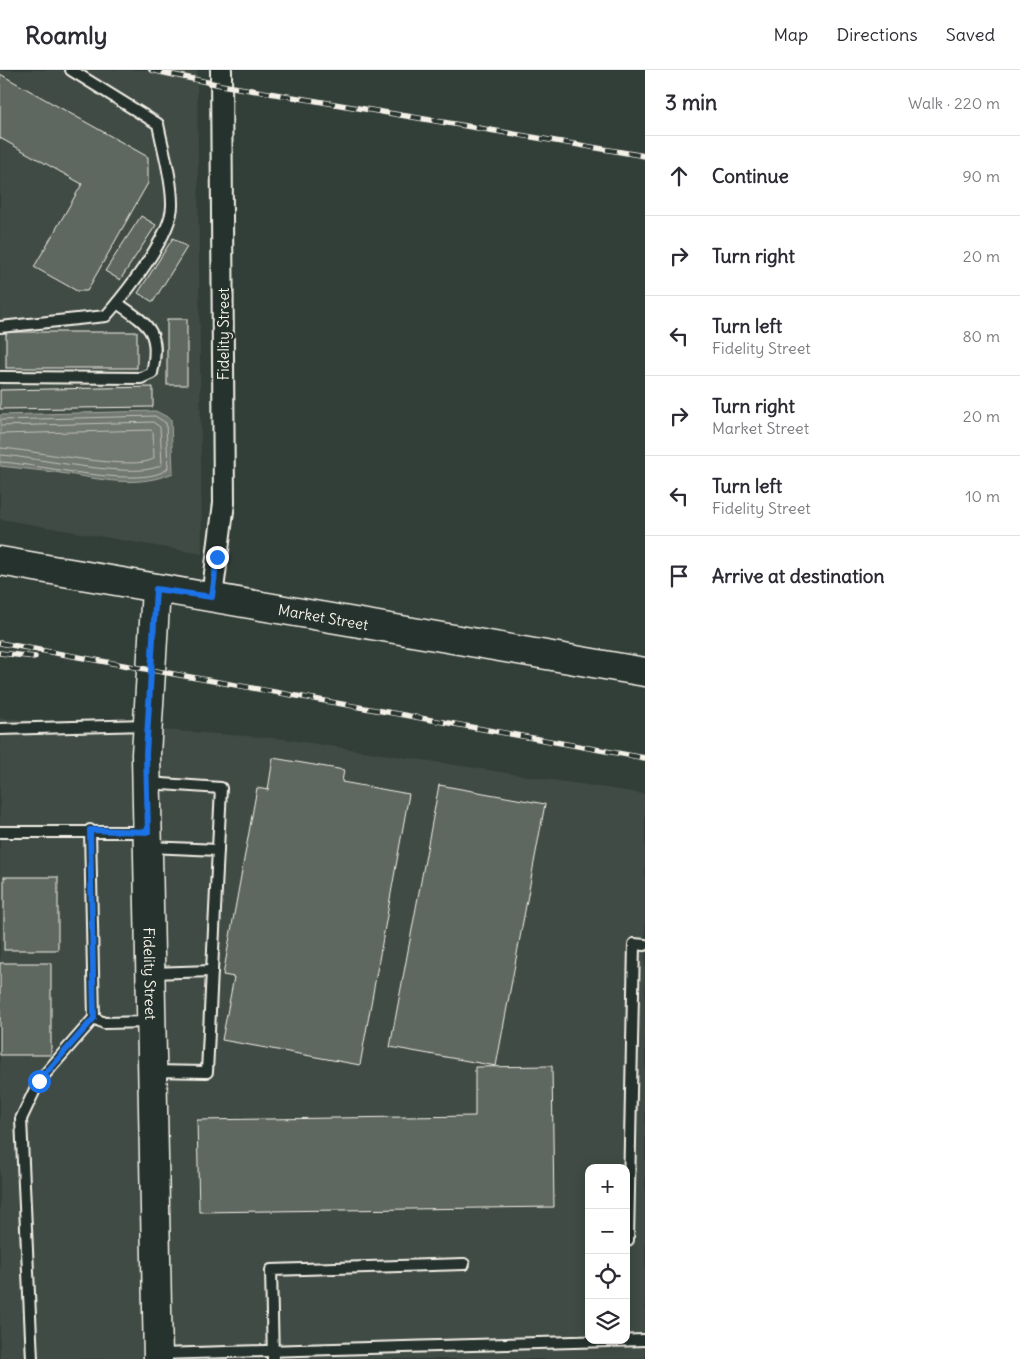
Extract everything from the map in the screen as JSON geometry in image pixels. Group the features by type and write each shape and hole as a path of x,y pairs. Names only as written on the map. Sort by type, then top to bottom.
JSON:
{"main road":[{"name":"Market Street","path":"0,561 645,672"},
{"name":"Fidelity Street","path":"156,589 147,725 146,783 158,1357"}],"street":[{"name":"Fidelity Street","path":"212,597 224,503 221,70"}],"lane":[{"path":"0,327 106,316 133,284 167,227 173,205 158,124 71,70"},
{"path":"0,377 141,378 152,373 155,359 155,341 147,324 117,303"},
{"path":"0,729 147,725"},
{"path":"146,783 221,788 207,1072 152,1071"},
{"path":"0,832 90,830 218,850"},
{"path":"32,1359 21,1119 39,1081 94,1018 90,830"},
{"path":"629,1209 634,944 645,945"},
{"path":"150,973 212,971"},
{"path":"94,1018 104,1023 151,1022"},
{"path":"273,1355 271,1270 464,1264"},
{"path":"158,1357 273,1355 645,1340"}],"shaded area":[{"path":"0,70 197,70 202,554 0,519"},
{"path":"0,718 284,739 645,794 645,1359 0,1359"}],"water":[{"path":"156,411 171,419 173,473 148,480 124,482 0,466 0,415"}],"building":[{"path":"0,74 148,157 148,183 87,291 77,291 34,267 82,184 0,138"},
{"path":"141,216 156,225 120,280 105,271"},
{"path":"173,238 187,247 153,302 138,293"},
{"path":"167,319 187,319 187,385 167,385"},
{"path":"6,332 137,332 137,368 6,368"},
{"path":"153,387 153,407 0,409 0,390"},
{"path":"273,758 344,770 342,782 409,794 360,1065 222,1040 234,977 223,975 257,788 268,790"},
{"path":"439,785 545,804 496,1066 390,1047"},
{"path":"4,877 58,877 58,950 4,950"},
{"path":"0,963 51,963 51,1055 0,1055"},
{"path":"552,1066 554,1207 199,1212 197,1120 475,1116 475,1067"}],"railway":[{"path":"151,70 221,85 645,156"},
{"path":"0,643 645,758"},
{"path":"0,653 35,657"}],"route":[{"path":"39,1081 94,1018 90,830 148,832 146,754 149,671 156,589 212,597 217,557"}]}
